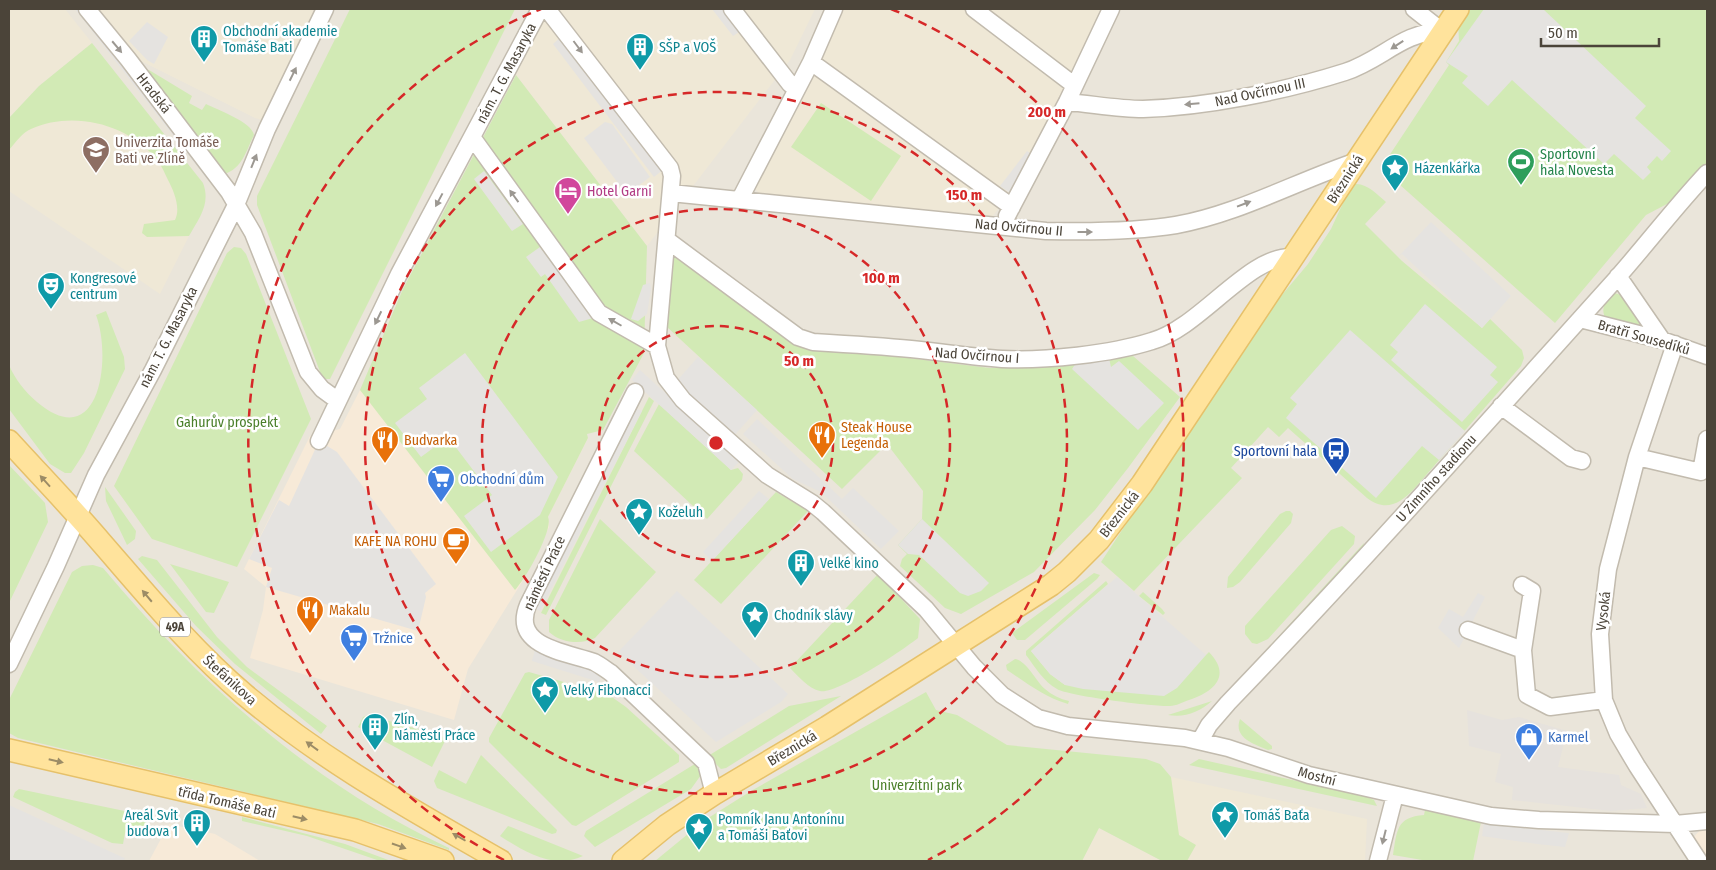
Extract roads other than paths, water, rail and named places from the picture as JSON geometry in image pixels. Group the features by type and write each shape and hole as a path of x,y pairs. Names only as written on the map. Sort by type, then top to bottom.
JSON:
{"main road":[{"name":"Březnická","path":"623,861 667,825 714,794 827,727 956,646 1051,584 1072,568 1105,533 1142,484 1458,9"},
{"name":"Štefánikova","path":"9,441 78,516 163,615 206,660 244,694 340,767 501,861"},
{"name":"třída Tomáše Bati","path":"9,750 354,830 443,861"}],"street":[{"name":"Hradská","path":"87,9 184,132 236,205 252,232 308,372 322,389 337,400"},
{"name":"nám. T. G. Masaryka","path":"9,664 96,475 153,370 236,205 266,129 325,9"},
{"name":"nám. T. G. Masaryka","path":"319,441 337,400 400,274 540,9"},
{"path":"547,9 670,168 671,193 657,346 666,378 683,400 767,475 823,512 926,609 956,646"},
{"path":"732,9 790,84 797,89"},
{"path":"740,199 811,62 834,9"},
{"path":"974,9 1074,85"},
{"path":"1001,226 1067,102 1111,9"},
{"path":"1414,9 1442,31"},
{"name":"Nad Ovčírnou III","path":"1067,102 1142,109 1212,102 1337,74 1370,62 1415,34 1442,31"},
{"path":"811,62 1012,207"},
{"path":"472,137 599,313 657,346"},
{"name":"Nad Ovčírnou II","path":"671,193 1046,231 1088,232 1177,225 1230,209 1357,161"},
{"name":"U Zimního stadionu","path":"1200,741 1209,726 1228,703 1580,319 1670,212 1707,173"},
{"name":"Nad Ovčírnou I","path":"667,240 798,337 813,342 1002,359 1084,353 1138,345 1164,338 1195,319 1256,269 1277,258 1293,258"},
{"path":"1618,276 1669,342"},
{"name":"Bratří Sousedíků","path":"1580,319 1669,342 1707,356"},
{"name":"Vysoká","path":"1669,342 1608,569 1600,634 1604,700 1618,734 1699,861"},
{"name":"náměstí Práce","path":"636,392 528,605 524,626 532,638 543,645 597,663 616,678 706,762 714,794"},
{"path":"1501,406 1571,458 1582,461"},
{"path":"1637,457 1701,472 1707,439"},
{"path":"1522,585 1532,591 1523,650 1527,695 1550,707 1604,700"},
{"path":"1468,630 1523,650"},
{"name":"Mostní","path":"956,646 1002,695 1015,705 1038,718 1068,726 1171,736 1200,741 1228,748 1308,775 1491,816 1675,824 1704,821"},
{"path":"1378,861 1395,795"},
{"path":"1704,821 1707,806"}],"place":[{"name":"Obchodní akademie Tomáše Bati","path":"204,63"},
{"name":"SŠP a VOŠ","path":"640,71"},
{"name":"Univerzita Tomáše Bati ve Zlíně","path":"96,174"},
{"name":"Sportovní hala Novesta","path":"1521,186"},
{"name":"Házenkářka","path":"1395,192"},
{"name":"Hotel Garni","path":"568,215"},
{"name":"Kongresové centrum","path":"51,310"},
{"name":"Steak House Legenda","path":"822,459"},
{"name":"Budvarka","path":"385,464"},
{"name":"Sportovní hala","path":"1336,475"},
{"name":"Obchodní dům","path":"441,503"},
{"name":"Koželuh","path":"639,536"},
{"name":"KAFE NA ROHU","path":"456,565"},
{"name":"Velké kino","path":"801,587"},
{"name":"Makalu","path":"310,634"},
{"name":"Chodník slávy","path":"755,639"},
{"name":"Tržnice","path":"354,662"},
{"name":"Velký Fibonacci","path":"545,714"},
{"name":"Zlín, Náměstí Práce","path":"375,751"},
{"name":"Karmel","path":"1529,761"},
{"name":"Tomáš Baťa","path":"1225,839"},
{"name":"Areál Svit budova 1","path":"197,847"},
{"name":"Pomník Janu Antonínu a Tomáši Baťovi","path":"699,851"}],"park label":[{"name":"Gahurův prospekt","path":"227,422"},
{"name":"Univerzitní park","path":"917,785"}]}
